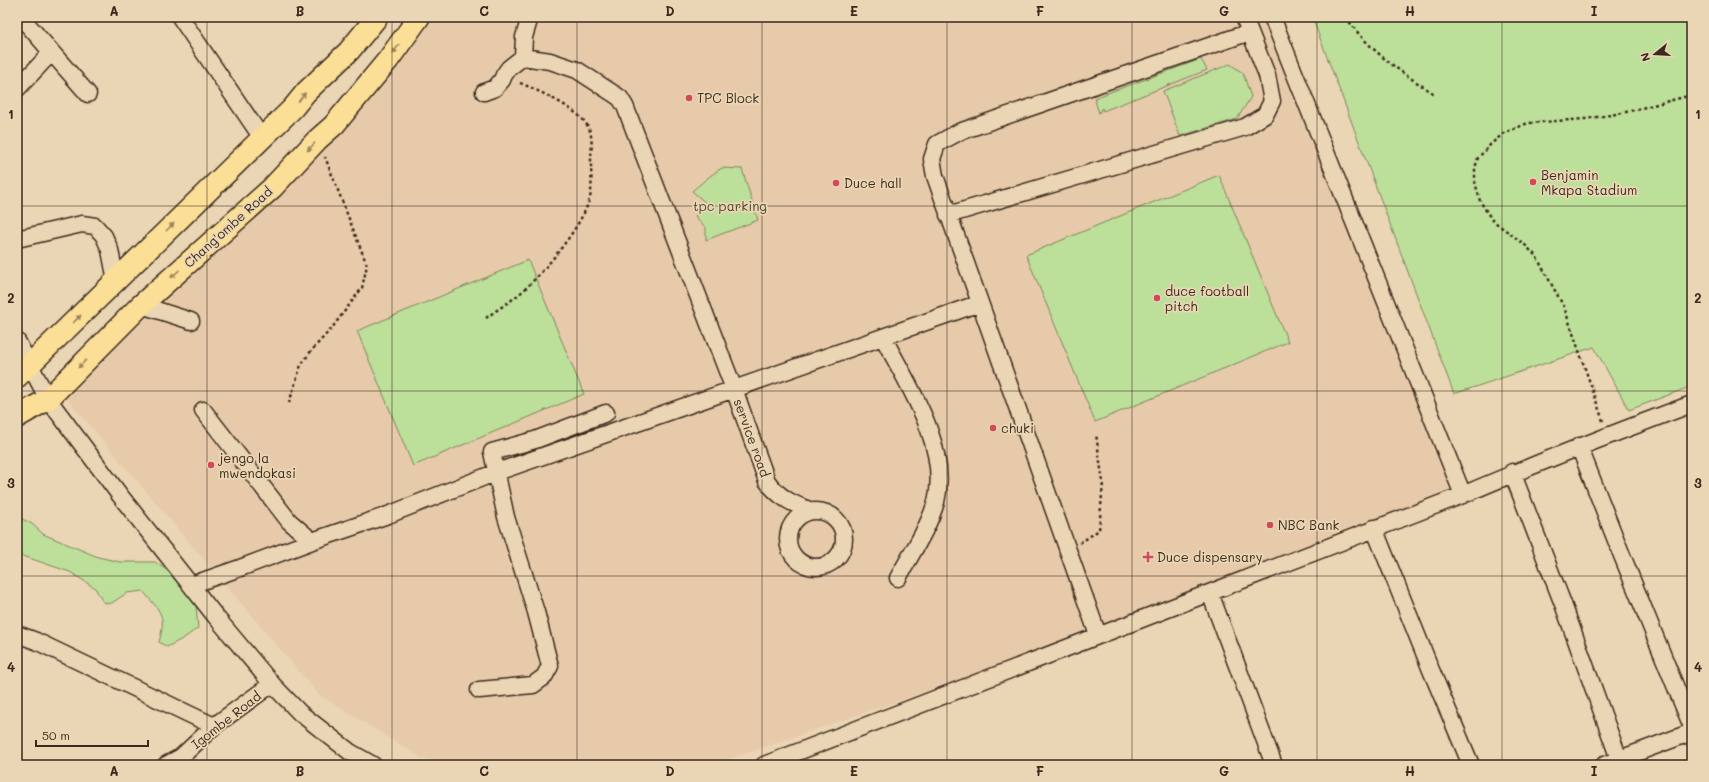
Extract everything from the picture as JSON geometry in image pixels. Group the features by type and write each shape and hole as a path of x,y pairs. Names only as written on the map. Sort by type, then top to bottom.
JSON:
{"main road":[{"path":"23,371 293,108 306,92 349,51 377,17"},
{"name":"Chang'ombe Road","path":"17,417 48,399 141,305 272,188 317,140 334,125 388,60 419,17"}],"street":[{"path":"21,17 88,94"},
{"path":"180,17 262,138"},
{"path":"484,92 495,88 510,68 522,57 524,37 530,17"},
{"path":"948,215 1245,127 1265,115 1272,101 1268,75 1244,17"},
{"path":"1272,17 1463,495"},
{"path":"1098,635 948,215 935,176 932,159 937,144 959,132 1250,32"},
{"path":"17,89 51,53"},
{"name":"service road","path":"522,57 550,61 577,70 620,98 625,106 734,389 767,481 774,491 787,501 812,511"},
{"path":"17,239 82,224 95,226 104,236 110,250 116,281"},
{"path":"191,585 312,540 388,515 496,472 980,303"},
{"path":"141,305 191,321"},
{"path":"883,337 919,406 935,449 939,480 936,502 924,529 898,578"},
{"path":"17,341 23,371 48,399 122,498 272,684 300,713 318,728 350,752 373,765"},
{"path":"764,765 884,720 1374,528 1463,495 1512,472 1692,404"},
{"path":"203,410 289,521 312,540"},
{"path":"478,690 533,685 544,677 550,666 536,612 506,517 492,452 535,440 606,413"},
{"path":"1579,446 1620,553 1692,727"},
{"path":"1512,472 1563,604 1619,759"},
{"path":"1374,528 1471,765"},
{"path":"1210,593 1274,765"},
{"path":"17,634 214,726"},
{"name":"Igombe Road","path":"166,765 182,761 214,726 272,684"},
{"path":"1604,765 1692,732"}],"path":[{"path":"1346,17 1358,33 1396,69 1436,95"},
{"path":"486,318 526,288 544,269 584,214 591,192 591,144 590,132 587,124 563,105 545,94 511,79 502,80"},
{"path":"1608,435 1564,307 1536,256 1524,244 1492,220 1480,201 1475,182 1475,168 1478,158 1504,133 1528,123 1586,119 1622,113 1692,95"},
{"path":"289,403 301,365 311,351 332,328 362,288 367,264 326,158 317,140"},
{"path":"1068,551 1099,530 1103,482 1096,434"}],"shaded area":[{"path":"430,17 1267,17 1451,490 1383,516 1321,545 984,672 712,765 476,765 423,759 319,695 63,394 421,32"}],"green space":[{"name":"Benjamin Mkapa Stadium","path":"1312,17 1692,17 1692,386 1629,410 1594,347 1454,394"},
{"path":"1201,59 1207,70 1103,111 1102,108 1099,113 1094,98"},
{"path":"1230,64 1243,73 1251,97 1237,119 1180,136 1163,91"},
{"name":"tpc parking","path":"722,168 742,169 758,220 706,240 706,228 695,216 707,204 692,191"},
{"name":"duce football pitch","path":"1219,175 1288,342 1095,422 1026,255"},
{"path":"528,260 584,394 413,466 357,331"},
{"path":"17,513 22,519 32,524 43,534 98,557 120,562 155,562 183,582 196,605 198,628 184,638 167,647 159,642 162,619 158,609 143,591 127,593 110,604 103,602 95,588 70,572 17,554"}],"place":[{"name":"TPC Block","path":"689,98"},
{"name":"Benjamin Mkapa Stadium","path":"1533,182"},
{"name":"Duce hall","path":"836,183"},
{"name":"duce football pitch","path":"1157,298"},
{"name":"chuki","path":"993,428"},
{"name":"jengo la mwendokasi","path":"211,465"},
{"name":"NBC Bank","path":"1270,525"},
{"name":"Duce dispensary","path":"1148,557"}]}
